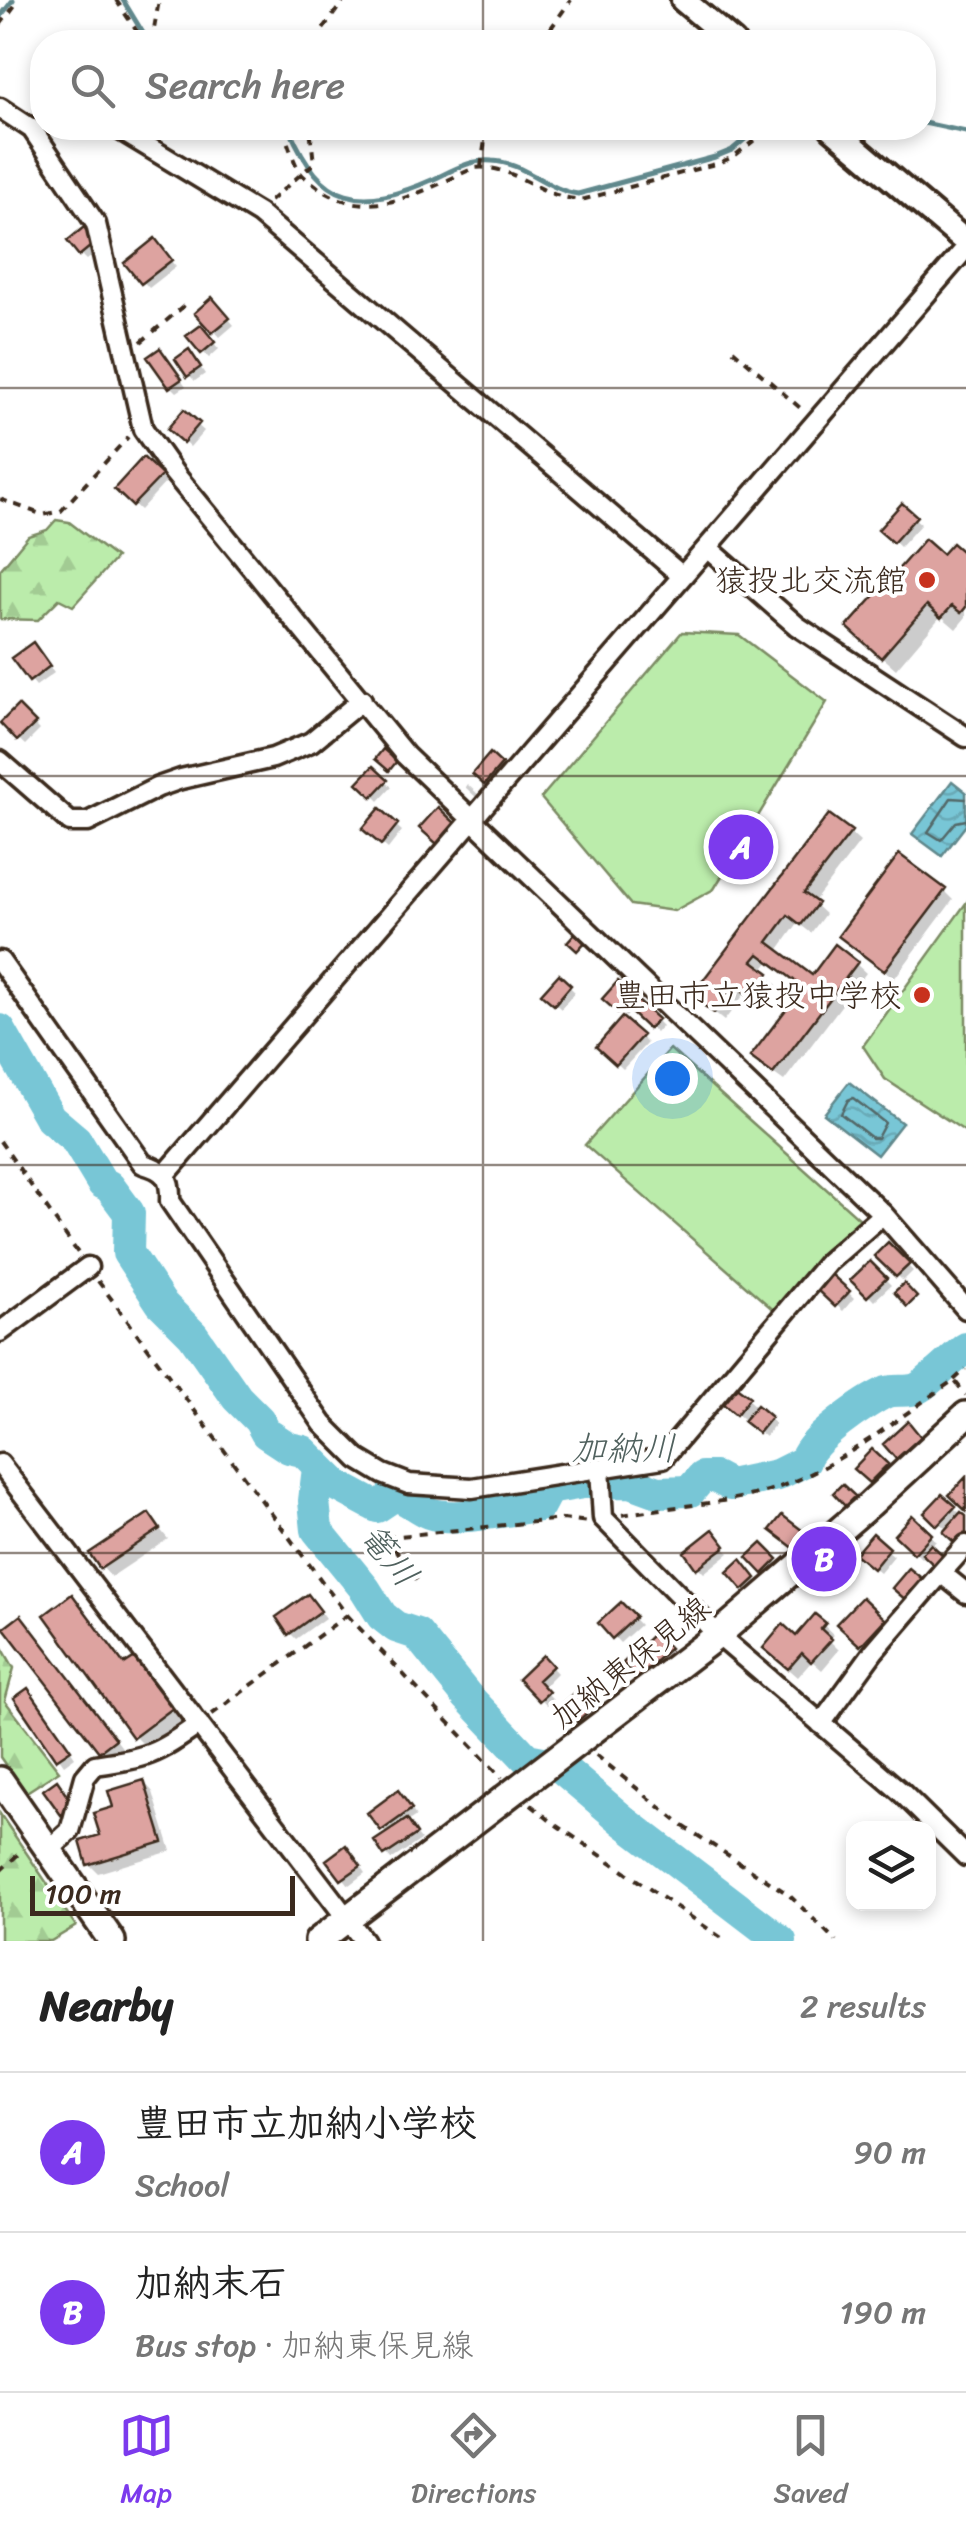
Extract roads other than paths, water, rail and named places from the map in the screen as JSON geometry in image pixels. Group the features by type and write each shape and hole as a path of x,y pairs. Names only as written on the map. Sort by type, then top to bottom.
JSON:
{"main road":[{"name":"加納東保見線","path":"318,1941 718,1635 966,1415"},
{"path":"0,1780 112,1941"}],"street":[{"path":"683,0 719,30"},
{"path":"0,108 30,123"},
{"path":"45,140 96,224 143,429 174,473 405,755 883,1214 966,1308"},
{"path":"137,140 259,214 682,576"},
{"path":"165,1175 966,245 846,140"},
{"path":"708,548 797,626 966,737"},
{"path":"0,761 70,822 88,822 158,787 253,765 298,747 325,732 362,700"},
{"path":"0,961 143,1164 160,1168 165,1175 170,1184 170,1201 322,1424 358,1460 409,1484 472,1488 601,1472 663,1458 828,1262 883,1214"},
{"path":"0,1332 88,1267"},
{"path":"0,1464 364,1941"},
{"path":"601,1472 605,1519 718,1635 901,1792 966,1856"},
{"path":"821,1724 874,1652 966,1544"},
{"path":"941,1573 966,1593"},
{"path":"44,1842 70,1831 85,1778 95,1764 148,1757 199,1724"}],"water":[{"path":"952,781 966,792 966,825 942,856 912,834"},
{"path":"849,1082 902,1123 877,1155 824,1114"}],"waterway":[{"path":"0,17 13,0"},
{"path":"123,0 141,30"},
{"path":"936,126 966,132"},
{"path":"295,140 315,174 330,187 364,198 408,189 484,161 514,166 578,194 715,157 744,140"},
{"name":"加納川","path":"0,1030 50,1118 76,1140 102,1183 109,1186 129,1213 128,1253 161,1303 193,1335 266,1433 289,1448 303,1451 338,1486 377,1507 395,1495 429,1513 468,1516 539,1506 548,1489 583,1483 631,1482 658,1492 690,1491 702,1477 715,1477 730,1485 777,1475 805,1461 816,1443 866,1403 887,1392 918,1388 966,1348"},
{"name":"篭川","path":"318,1468 314,1501 317,1530 382,1616 396,1627 417,1634 467,1696 527,1759 558,1765 625,1822 781,1941"}],"place":[{"name":"猿投北交流館","path":"927,580"},
{"name":"豊田市立加納小学校","path":"741,847"},
{"name":"豊田市立猿投中学校","path":"922,995"},
{"name":"加納末石","path":"824,1559"}]}
